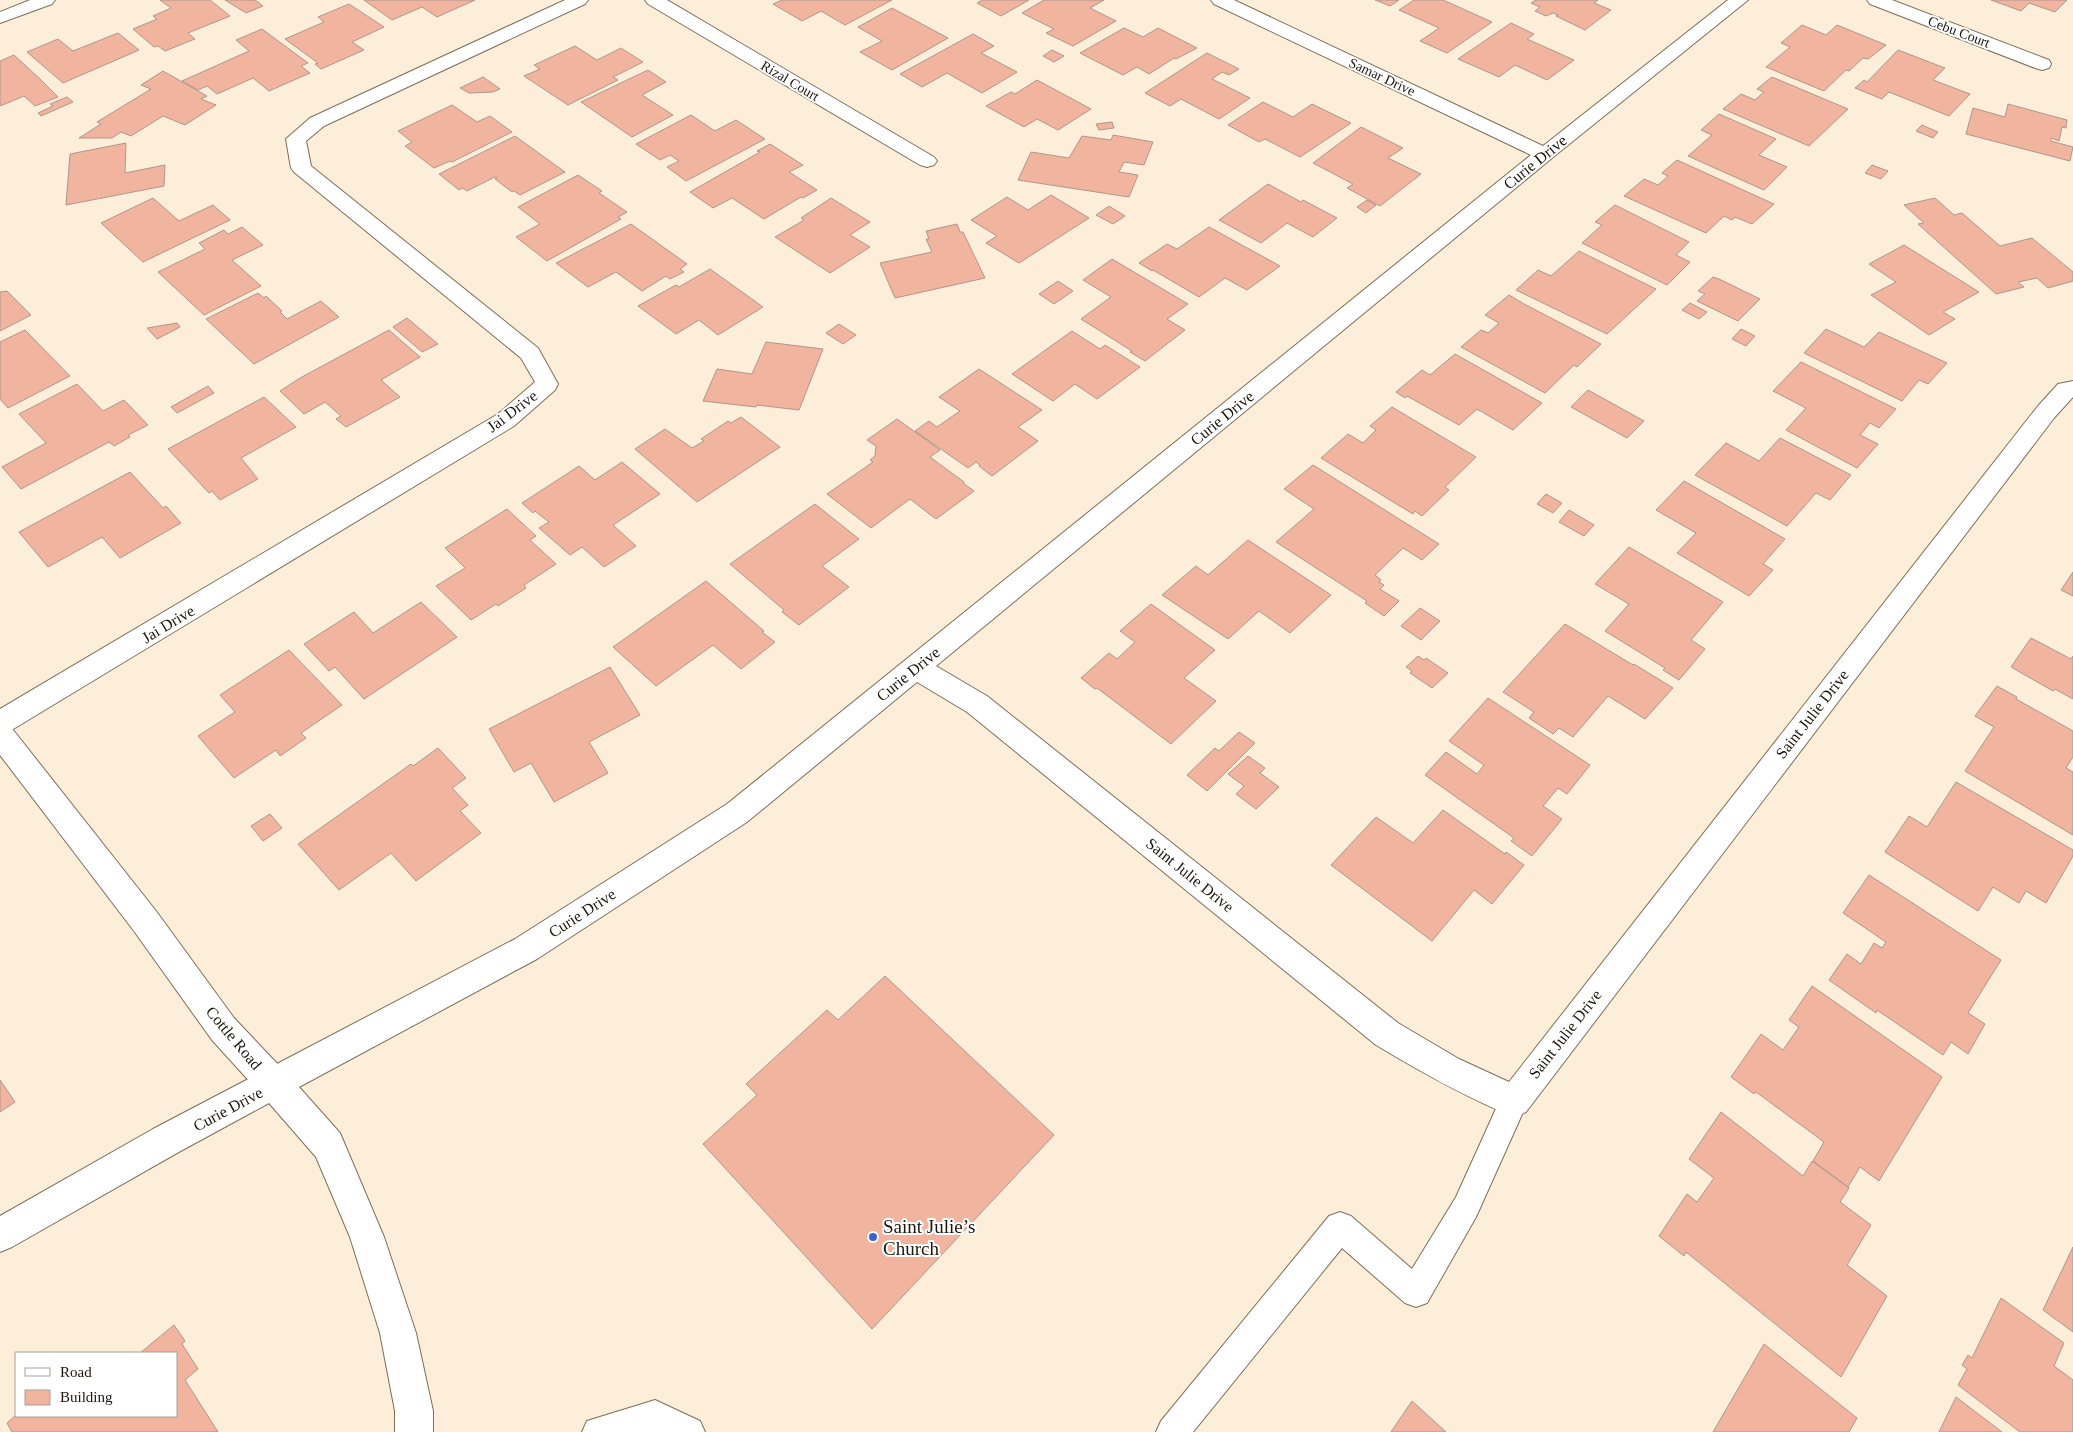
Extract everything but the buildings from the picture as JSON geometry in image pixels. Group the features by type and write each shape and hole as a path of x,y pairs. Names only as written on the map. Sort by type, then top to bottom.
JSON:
{"street":[{"path":"0,18 46,0"},
{"name":"Jai Drive","path":"0,723 506,420 547,384 530,352 301,168 296,140 317,122 579,0"},
{"name":"Rizal Court","path":"654,0 927,162"},
{"name":"Samar Drive","path":"1220,0 1545,154"},
{"name":"Curie Drive","path":"0,1235 165,1141 526,950 737,813 1545,154 1739,0"},
{"name":"Cebu Court","path":"1876,0 2042,64"},
{"name":"Saint Julie Drive","path":"916,668 977,704 1387,1034 1448,1070 1514,1101 2046,412 2066,390 2073,389"},
{"name":"Cottle Road","path":"0,734 145,921 223,1028 328,1145 366,1237 398,1333 414,1411 414,1432"}],"lane":[{"path":"1172,1432 1340,1227 1416,1292 1466,1207 1514,1101"},
{"path":"598,1432 655,1416 689,1432"}],"place":[{"name":"Saint Julie’s Church","path":"873,1237"}]}
